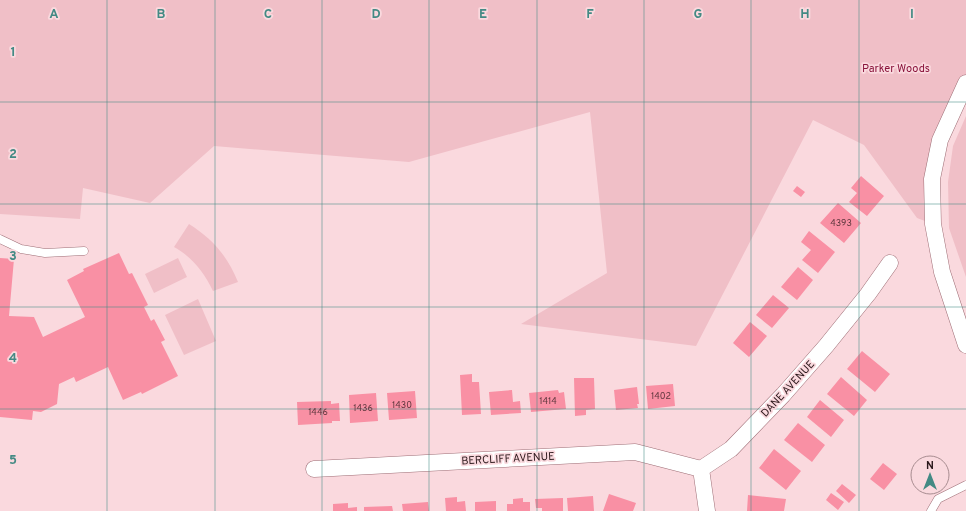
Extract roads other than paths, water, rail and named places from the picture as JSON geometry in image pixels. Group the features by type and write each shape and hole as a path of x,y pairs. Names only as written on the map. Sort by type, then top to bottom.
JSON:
{"street":[{"path":"966,83 940,140 932,179 934,224 942,272 966,345"},
{"name":"DANE AVENUE","path":"701,469 731,449 782,395 826,346 868,294 890,263"},
{"name":"BERCLIFF AVENUE","path":"314,469 635,452 701,469"},
{"path":"701,469 707,511"}],"lane":[{"path":"0,239 21,249 45,254 84,251"},
{"path":"931,511 938,499 966,485"}],"park label":[{"name":"Parker Woods","path":"896,69"}]}
